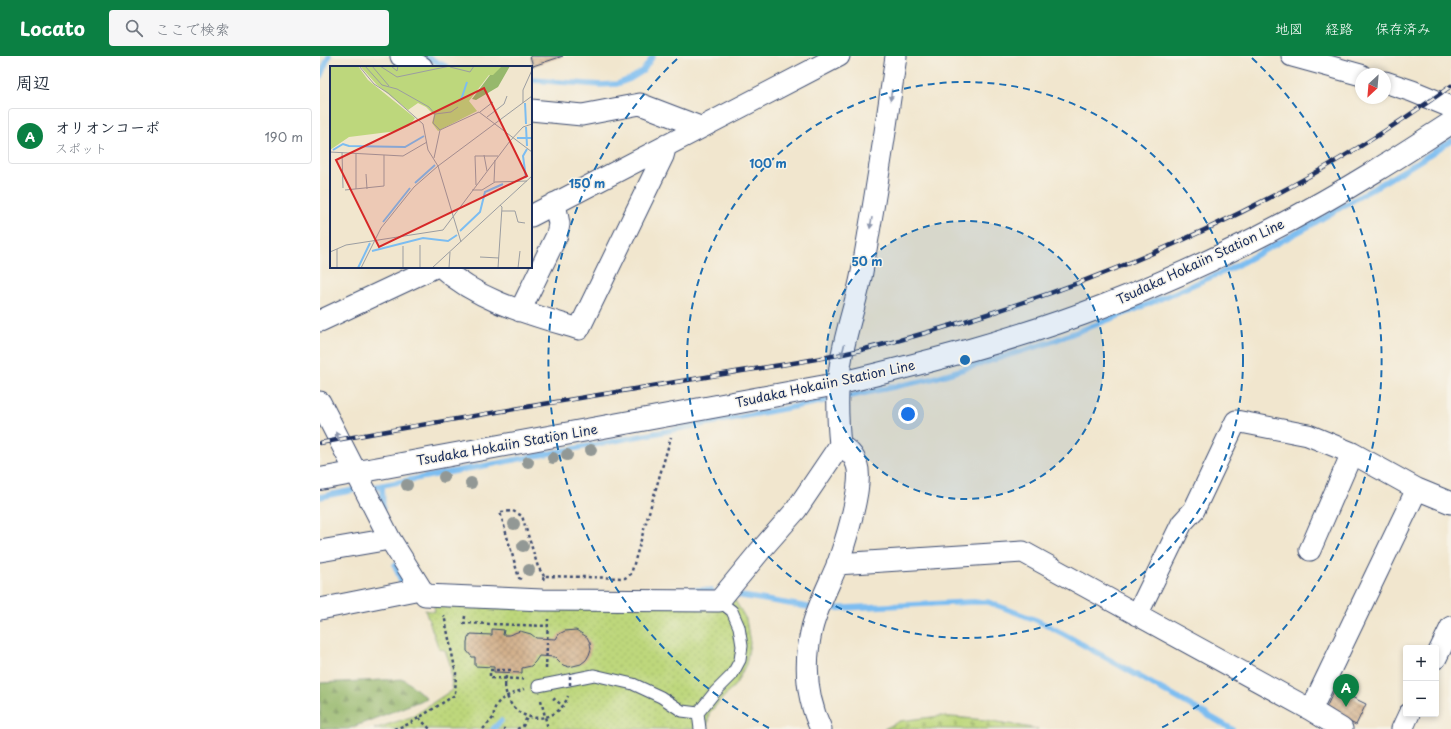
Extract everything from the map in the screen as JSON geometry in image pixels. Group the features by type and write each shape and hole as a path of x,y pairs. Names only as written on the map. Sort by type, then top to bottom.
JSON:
{"main road":[{"name":"Tsudaka Hokaiin Station Line","path":"320,480 361,483 837,394 910,366 1000,341 1106,305 1175,276 1252,240 1313,207 1376,171 1451,123"}],"street":[{"path":"401,56 420,66"},
{"path":"532,215 839,56"},
{"path":"320,402 390,539 424,595 542,600 724,596 760,551 796,510 840,445 837,420 837,394 842,354 860,282 876,199 896,56"},
{"path":"1292,56 1355,73"},
{"path":"1391,84 1451,107"},
{"path":"534,116 582,115 640,104 700,127"},
{"path":"441,268 454,279 481,295 520,311 580,328 663,156 666,145"},
{"path":"520,311 557,235 559,224 555,203"},
{"path":"320,320 433,268"},
{"path":"1137,615 1182,523 1194,510 1236,422 1308,435 1352,453 1417,489 1451,503"},
{"path":"822,729 814,714 808,689 807,662 812,630 818,608 837,564 854,514 859,476 858,466 852,453 840,445"},
{"path":"1310,550 1352,453"},
{"path":"1311,710 1417,489"},
{"path":"320,551 390,539"},
{"path":"837,564 1023,552 1311,710 1342,729"},
{"path":"320,609 420,590"},
{"path":"1439,652 1451,627"},
{"path":"1402,729 1408,717"}],"lane":[{"path":"700,729 698,713 715,692 732,675 740,660 742,646 739,627 724,596"},
{"path":"538,686 594,675 633,684 661,697 682,711 698,713"}],"path":[{"path":"544,576 626,578 631,574 671,437"},
{"path":"522,580 519,578 500,512 513,511 522,516 538,568 544,576 543,583"},
{"path":"396,729 409,724 455,694 456,673 441,596"},
{"path":"470,615 464,616 464,622 548,626"},
{"path":"548,729 538,686 546,673 549,616"},
{"path":"511,670 490,670 490,678 521,679 538,686"},
{"path":"506,670 507,696 509,701 516,711 527,717 536,719 545,718 555,714 562,706 568,697 570,675"},
{"path":"482,729 494,717 494,708 499,701 524,689"},
{"path":"517,729 522,726 527,717"},
{"path":"419,718 430,729"}],"green space":[{"path":"734,599 746,619 750,643 746,664 736,684 709,713 707,729 374,729 411,717 452,690 450,664 445,650 439,649 425,610 435,612 434,605"},
{"path":"404,679 427,698 348,729 320,729 320,683"},
{"path":"940,716 987,720 1038,729 884,729 900,721"}],"building":[{"path":"530,56 563,56 533,66"},
{"path":"492,629 504,630 503,635 509,635 520,631 531,634 536,638 556,639 559,634 565,631 576,630 587,637 591,649 586,660 581,664 569,667 563,665 555,657 539,656 531,666 522,668 522,673 494,672 494,667 475,666 475,657 472,657 467,651 467,642 471,634 492,635"},
{"path":"1335,689 1366,704 1356,725 1325,710"}],"waterway":[{"path":"320,77 329,56"},
{"path":"425,56 445,66"},
{"path":"532,80 601,85 617,84 630,79 643,71 653,56"},
{"path":"367,488 846,397 931,379 1048,343 1134,310 1230,269 1313,224 1451,141"},
{"path":"382,485 383,508"},
{"path":"320,497 359,489"},
{"path":"395,565 403,586 406,586"},
{"path":"684,590 712,591"},
{"path":"730,594 814,608"},
{"path":"823,609 988,602 1036,620 1064,634 1232,729"},
{"path":"493,729 501,721"}],"railway":[{"path":"320,443 460,418 825,358 900,340 975,318 1115,269 1232,217 1288,188 1344,156 1451,86"}],"place":[{"name":"オリオンコーポ","path":"1346,707"}]}
